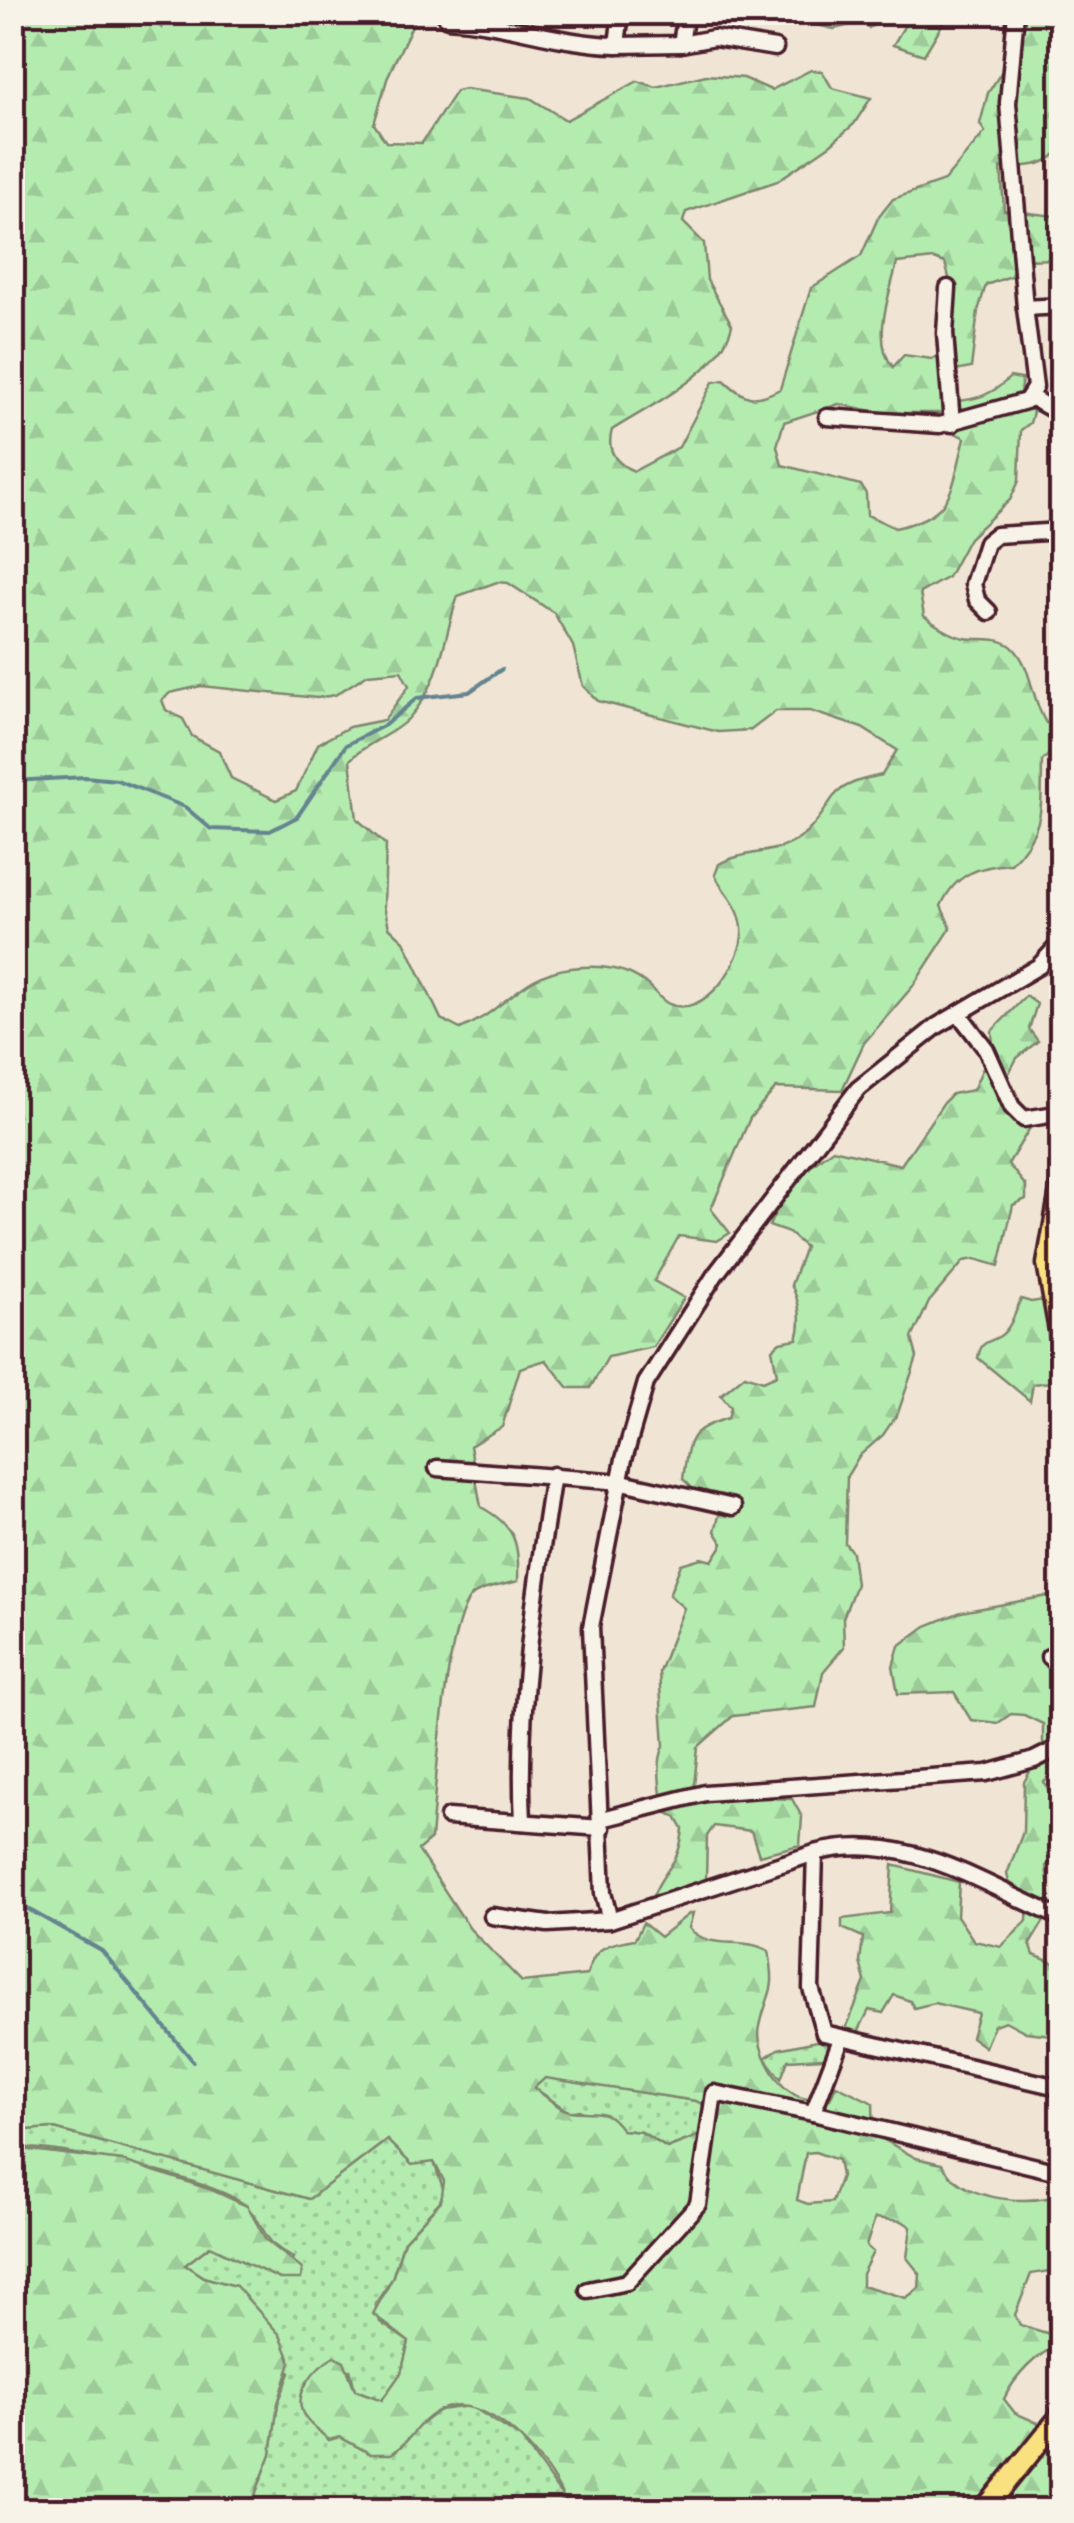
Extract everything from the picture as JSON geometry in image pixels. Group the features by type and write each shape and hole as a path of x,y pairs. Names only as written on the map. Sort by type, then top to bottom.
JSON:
{"main road":[{"path":"1062,1179 1047,1264 1062,1347"},
{"path":"984,2510 1062,2414"}],"street":[{"path":"617,45 622,12"},
{"path":"682,44 686,12"},
{"path":"1016,12 1008,103 1035,387 1032,398"},
{"path":"447,18 510,19 544,39 617,45 682,44 714,38 775,48"},
{"path":"948,288 945,333 952,424"},
{"path":"1025,308 1062,306"},
{"path":"827,417 848,415 922,426 952,424 1032,398 1062,414"},
{"path":"989,612 977,600 972,584 986,543 996,536 1062,531"},
{"path":"610,1920 603,1893 591,1627 646,1383 716,1275 858,1089 904,1050 978,998 1030,973 1062,941"},
{"path":"958,1014 986,1049 1012,1107 1024,1119 1062,1114"},
{"path":"437,1468 622,1482 733,1508"},
{"path":"523,1822 520,1747 528,1654 553,1475"},
{"path":"448,1817 602,1824 705,1792 987,1773 1034,1760 1062,1746"},
{"path":"492,1916 548,1924 610,1920 815,1854 872,1847 938,1860 1062,1918"},
{"path":"815,1854 814,2008 824,2033 1062,2088"},
{"path":"813,2112 841,2039"},
{"path":"588,2290 627,2282 698,2204 714,2093 813,2112 1062,2173"}],"green space":[{"path":"746,12 894,13 869,28 863,22 834,29 799,21 745,23"},
{"path":"13,13 146,13 162,28 167,13 418,13 388,76 374,124 386,142 422,143 456,91 465,89 530,98 566,120 638,81 656,87 706,75 744,78 771,90 811,70 822,71 832,88 871,98 854,124 777,181 686,212 683,222 704,243 707,280 732,325 714,358 699,373 612,430 610,444 614,455 634,471 679,447 713,382 724,380 738,392 756,398 780,389 811,288 861,256 878,218 893,199 944,181 985,132 980,124 988,93 1016,49 1020,13 1061,16 1061,148 1042,163 1001,168 1004,210 1054,216 1061,190 1061,259 1016,260 1011,276 986,285 978,311 971,368 955,371 942,381 944,400 954,401 988,393 1010,377 1022,379 1020,393 1033,412 1030,423 1021,430 1019,481 1010,500 969,538 948,577 920,593 924,616 943,629 960,637 1011,646 1025,667 1046,723 1061,723 1061,743 1042,761 1036,828 1011,864 978,870 953,886 941,906 951,928 913,986 864,1043 842,1090 776,1088 750,1118 711,1209 730,1233 717,1241 679,1236 654,1281 684,1298 653,1347 608,1357 590,1388 569,1388 546,1360 520,1368 502,1427 470,1446 481,1507 502,1521 513,1537 518,1581 477,1592 463,1610 448,1671 431,1839 418,1850 470,1929 522,1982 587,1975 598,1952 635,1939 643,1923 660,1937 693,1913 689,1928 697,1935 769,1951 772,1984 760,2026 760,2044 768,2064 786,2088 801,2097 830,2099 836,2085 873,2103 874,2134 916,2158 942,2164 951,2176 976,2192 1008,2199 1054,2197 1061,2203 1061,2269 1031,2274 1015,2315 1020,2325 1050,2334 1061,2326 1061,2346 1027,2367 1004,2399 1015,2413 1061,2433 1061,2510 553,2510 564,2499 544,2465 512,2430 474,2409 455,2406 436,2412 391,2454 371,2454 340,2437 329,2440 310,2423 301,2408 307,2382 320,2367 334,2356 344,2361 355,2390 382,2400 401,2373 409,2342 373,2314 392,2279 404,2241 441,2201 444,2181 434,2162 412,2165 387,2140 309,2199 51,2128 13,2131","holes":["934,259 945,263 954,296 951,347 932,359 904,355 893,367 883,344 883,330 897,263","839,404 882,413 948,413 953,432 965,438 948,497 930,516 895,528 867,515 866,494 861,485 782,465 777,446 784,422","497,582 508,583 554,613 573,646 583,686 598,701 718,732 751,730 776,711 810,711 862,728 897,750 882,775 840,791 816,823 796,841 719,864 715,875 738,913 741,941 729,971 708,996 681,1007 667,1003 628,973 600,967 571,968 525,985 489,1013 460,1029 441,1019 404,941 389,927 384,906 386,845 357,819 350,760 408,719 428,691 458,596","401,671 409,686 384,720 349,727 318,744 296,791 276,800 231,778 219,751 192,736 183,719 166,710 162,700 170,693 201,686 317,698 335,695 368,674","545,2078 696,2101 706,2106 706,2133 667,2148 641,2132 622,2130 605,2114 566,2110 534,2088","806,2153 838,2160 841,2176 832,2202 808,2204 797,2200","875,2218 902,2221 911,2227 907,2258 920,2274 919,2288 906,2298 862,2285 862,2274 873,2252 866,2246"]},
{"path":"912,13 949,13 924,55 893,45"},
{"path":"1026,996 1037,1004 1029,1029 1038,1041 1017,1058 1007,1077 1018,1111 1042,1108 1008,1164 1026,1186 1026,1199 1013,1205 999,1266 975,1259 964,1261 929,1302 912,1338 917,1357 898,1413 883,1435 859,1456 847,1476 845,1543 852,1552 856,1584 843,1618 844,1647 823,1672 816,1707 733,1716 698,1747 694,1786 713,1796 792,1799 802,1817 800,1845 759,1855 751,1831 714,1826 707,1836 706,1880 652,1898 675,1859 683,1829 676,1817 663,1811 659,1778 664,1746 659,1672 684,1608 669,1595 681,1564 701,1558 712,1561 723,1544 715,1531 724,1497 692,1488 683,1479 689,1445 697,1432 728,1418 731,1407 721,1395 745,1375 763,1381 777,1375 772,1349 780,1342 797,1339 799,1332 799,1311 791,1285 805,1247 789,1233 769,1226 795,1183 833,1149 901,1165 944,1102 952,1094 973,1090 993,1046 992,1031"},
{"path":"1061,1283 1061,1381 1033,1384 1030,1401 978,1358 979,1352 1007,1329 1021,1299 1031,1302 1058,1298"},
{"path":"1061,1583 1061,1675 1057,1678 1061,1768 1044,1782 1054,1802 1061,1805 1061,1855 1046,1866 1050,1895 1044,1921 1030,1944 1034,1955 1061,1966 1061,2036 1026,2032 1005,2021 994,2025 985,2047 971,2037 978,2013 934,2003 914,2008 910,2001 894,1995 883,2013 869,2010 858,2032 845,2031 865,1981 860,1962 863,1937 842,1928 842,1919 890,1913 893,1865 959,1882 957,1916 974,1941 1001,1947 1027,1921 1028,1896 1009,1882 1007,1874 1023,1832 1024,1782 1043,1749 1043,1724 1011,1714 998,1723 971,1720 954,1692 898,1694 893,1666 899,1646 926,1626 961,1612 1053,1595"},
{"path":"827,2039 833,2050 823,2058 788,2060 781,2079 765,2058 778,2049"},
{"path":"545,2077 696,2101 706,2106 706,2133 667,2148 642,2132 622,2130 579,2110 569,2112 533,2087"},
{"path":"51,2128 309,2199 387,2140 434,2162 444,2191 440,2201 404,2241 392,2279 375,2304 380,2322 409,2342 401,2374 382,2400 355,2390 350,2369 340,2437 371,2454 414,2430 439,2410 471,2406 521,2438 564,2499 553,2510 249,2510 271,2454 278,2403 290,2373 236,2286 203,2277 185,2265 210,2246 280,2279 293,2258 269,2240 248,2208 206,2186 97,2158 13,2148 13,2131"},
{"path":"13,2148 123,2161 212,2190 247,2206 266,2240 302,2269 301,2279 280,2279 210,2246 185,2265 203,2277 236,2286 280,2335 291,2363 278,2403 271,2454 249,2510 13,2510"}],"waterway":[{"path":"12,781 85,777 117,780 185,807 211,829 270,831 297,817 346,745 385,725 417,698 469,692 502,669"},
{"path":"12,1900 102,1951 193,2061"}]}
